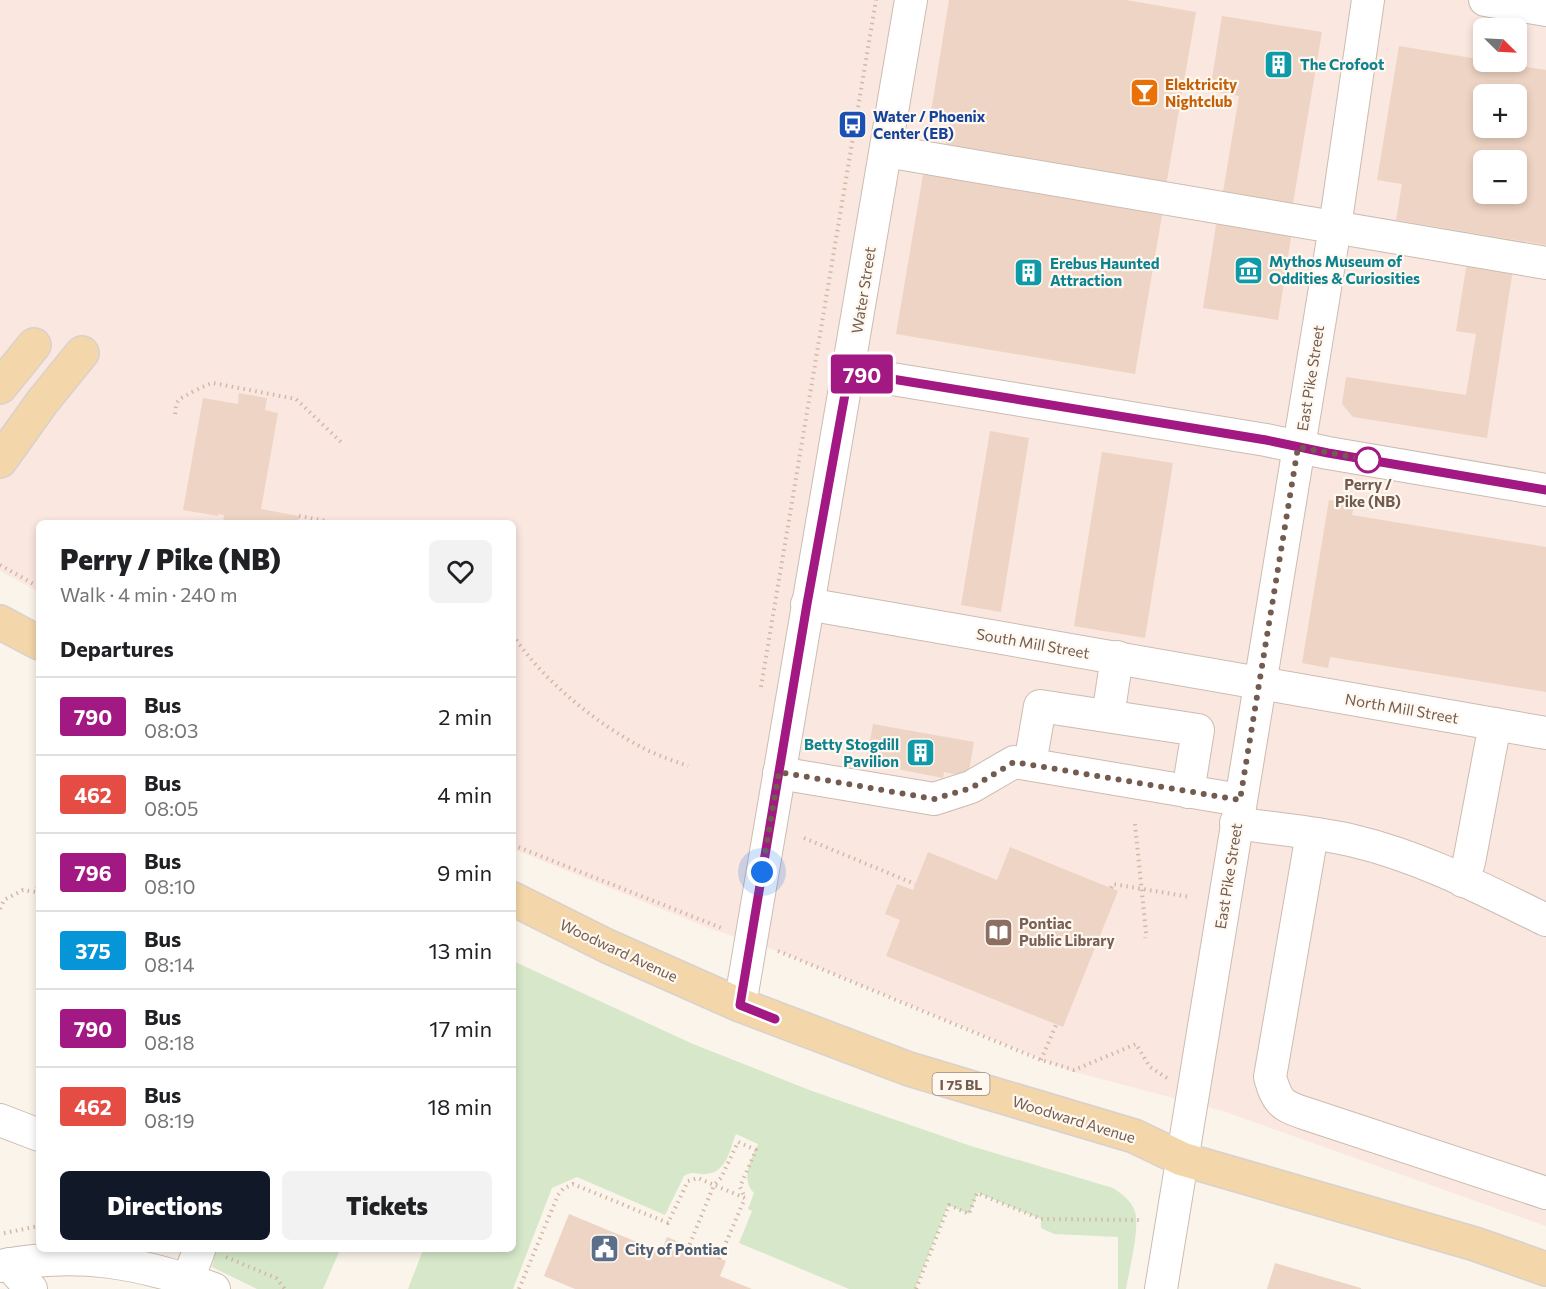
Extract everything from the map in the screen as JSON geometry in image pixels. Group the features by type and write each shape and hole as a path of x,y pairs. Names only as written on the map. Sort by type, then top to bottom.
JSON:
{"main road":[{"path":"0,387 34,345"},
{"path":"0,461 43,401 82,353"},
{"path":"0,622 36,641"},
{"name":"Woodward Avenue","path":"516,900 607,946 740,1005 909,1069 1134,1136 1182,1159 1475,1244 1546,1269"}],"street":[{"name":"Water Street","path":"740,1005 911,0"},
{"name":"East Pike Street","path":"1161,1289 1335,227 1368,0"},
{"path":"1485,0 1546,10"},
{"path":"886,151 1546,263"},
{"path":"849,372 1266,440 1546,490"},
{"name":"South Mill Street","path":"807,604 1259,682"},
{"path":"1108,716 1117,657"},
{"name":"North Mill Street","path":"1259,682 1546,733"},
{"path":"1030,764 1040,706 1198,730 1188,792"},
{"path":"1462,880 1469,862 1495,724"},
{"path":"779,772 934,799 971,788 1014,762 1188,792 1238,812 1312,834 1364,844 1416,860 1546,920"},
{"path":"1312,834 1270,1077 1275,1096 1285,1107 1546,1193"},
{"path":"0,1120 36,1134"},
{"path":"5,1265 74,1259 123,1276 201,1284 212,1253"},
{"path":"5,1265 31,1289"}],"path":[{"path":"760,698 876,0"},
{"path":"175,414 176,404 180,399 213,383 297,399 342,442"},
{"path":"299,516 321,520"},
{"path":"0,565 36,584"},
{"path":"516,639 550,679 599,721 645,749 688,766"},
{"path":"1135,824 1146,933 1144,938"},
{"path":"804,838 915,884"},
{"path":"516,846 750,939 1041,1060 1074,1070 1136,1044 1150,1067"},
{"path":"1111,888 1113,884 1190,897"},
{"path":"0,909 4,900 23,890 36,892"},
{"path":"1041,1060 1056,1025"},
{"path":"689,1246 714,1185 721,1178 738,1142 756,1150 740,1186 745,1198 719,1259"},
{"path":"519,1289 558,1195 563,1189 573,1184 668,1223 688,1180 698,1178 745,1198"},
{"path":"916,1289 948,1205 969,1214 977,1193 1041,1220 1139,1220"},
{"path":"0,1234 36,1227"},
{"path":"212,1253 276,1278 285,1289"}],"shaded area":[{"path":"0,0 1546,0 1546,1226 1223,1111 1071,1071 781,952 714,930 516,850 516,520 36,520 36,590 0,571"}],"green space":[{"path":"516,962 693,1044 812,1091 971,1146 1113,1188 1132,1204 1136,1219 1135,1239 1126,1289 1118,1289 1118,1237 1054,1234 1041,1228 1041,1219 978,1193 969,1214 948,1205 915,1289 849,1289 739,1243 752,1211 748,1209 754,1193 747,1175 758,1144 736,1134 727,1159 719,1169 713,1173 693,1173 684,1176 665,1215 577,1177 552,1188 513,1289 408,1289 422,1252 516,1252"},
{"path":"216,1252 339,1252 323,1289 257,1289 212,1267"}],"building":[{"path":"949,0 1126,0 1196,12 1166,186 945,149 949,122 930,118"},
{"path":"1222,16 1322,32 1292,209 1222,198 1239,96 1210,91"},
{"path":"1399,46 1473,58 1473,72 1527,72 1527,67 1546,70 1546,245 1396,220 1402,184 1377,180"},
{"name":"Erebus Haunted Attraction","path":"924,169 1163,209 1135,374 896,334"},
{"name":"Mythos Museum of Oddities & Curiosities","path":"1217,219 1292,232 1278,320 1203,308"},
{"path":"1467,262 1513,269 1487,438 1353,417 1342,404 1346,377 1466,395 1476,334 1456,331"},
{"path":"239,393 267,398 265,410 278,413 261,509 299,516 298,520 223,520 224,515 183,510 203,398 238,404"},
{"path":"990,431 1029,438 1001,612 961,605"},
{"path":"1102,452 1173,463 1145,638 1074,626"},
{"path":"1329,500 1354,504 1352,515 1546,547 1546,692 1330,657 1328,668 1302,663"},
{"name":"Betty Stogdill Pavilion","path":"873,724 974,742 968,777 944,772 943,778 866,763"},
{"name":"Pontiac Public Library","path":"1010,847 1118,891 1063,1027 886,956 900,920 885,914 897,884 913,890 928,852 997,880"},
{"name":"City of Pontiac","path":"569,1214 661,1252 667,1237 726,1261 720,1276 752,1289 575,1289 544,1276"},
{"path":"1275,1263 1361,1288 1361,1289 1267,1289"}],"bus line":[{"name":"790","path":"775,1019 740,1005 807,604 849,372 1266,440 1328,453 1546,490"}],"place":[{"name":"The Crofoot","path":"1279,64"},
{"name":"Elektricity Nightclub","path":"1144,93"},
{"name":"Water / Phoenix Center (EB)","path":"852,125"},
{"name":"Mythos Museum of Oddities & Curiosities","path":"1248,270"},
{"name":"Erebus Haunted Attraction","path":"1029,272"},
{"name":"Perry / Pike (NB)","path":"1368,460"},
{"name":"Betty Stogdill Pavilion","path":"920,753"},
{"name":"Pontiac Public Library","path":"998,932"},
{"name":"City of Pontiac","path":"604,1249"}],"route":[{"path":"762,872 779,772 934,799 971,788 1014,762 1240,800 1298,447 1368,460"}]}
